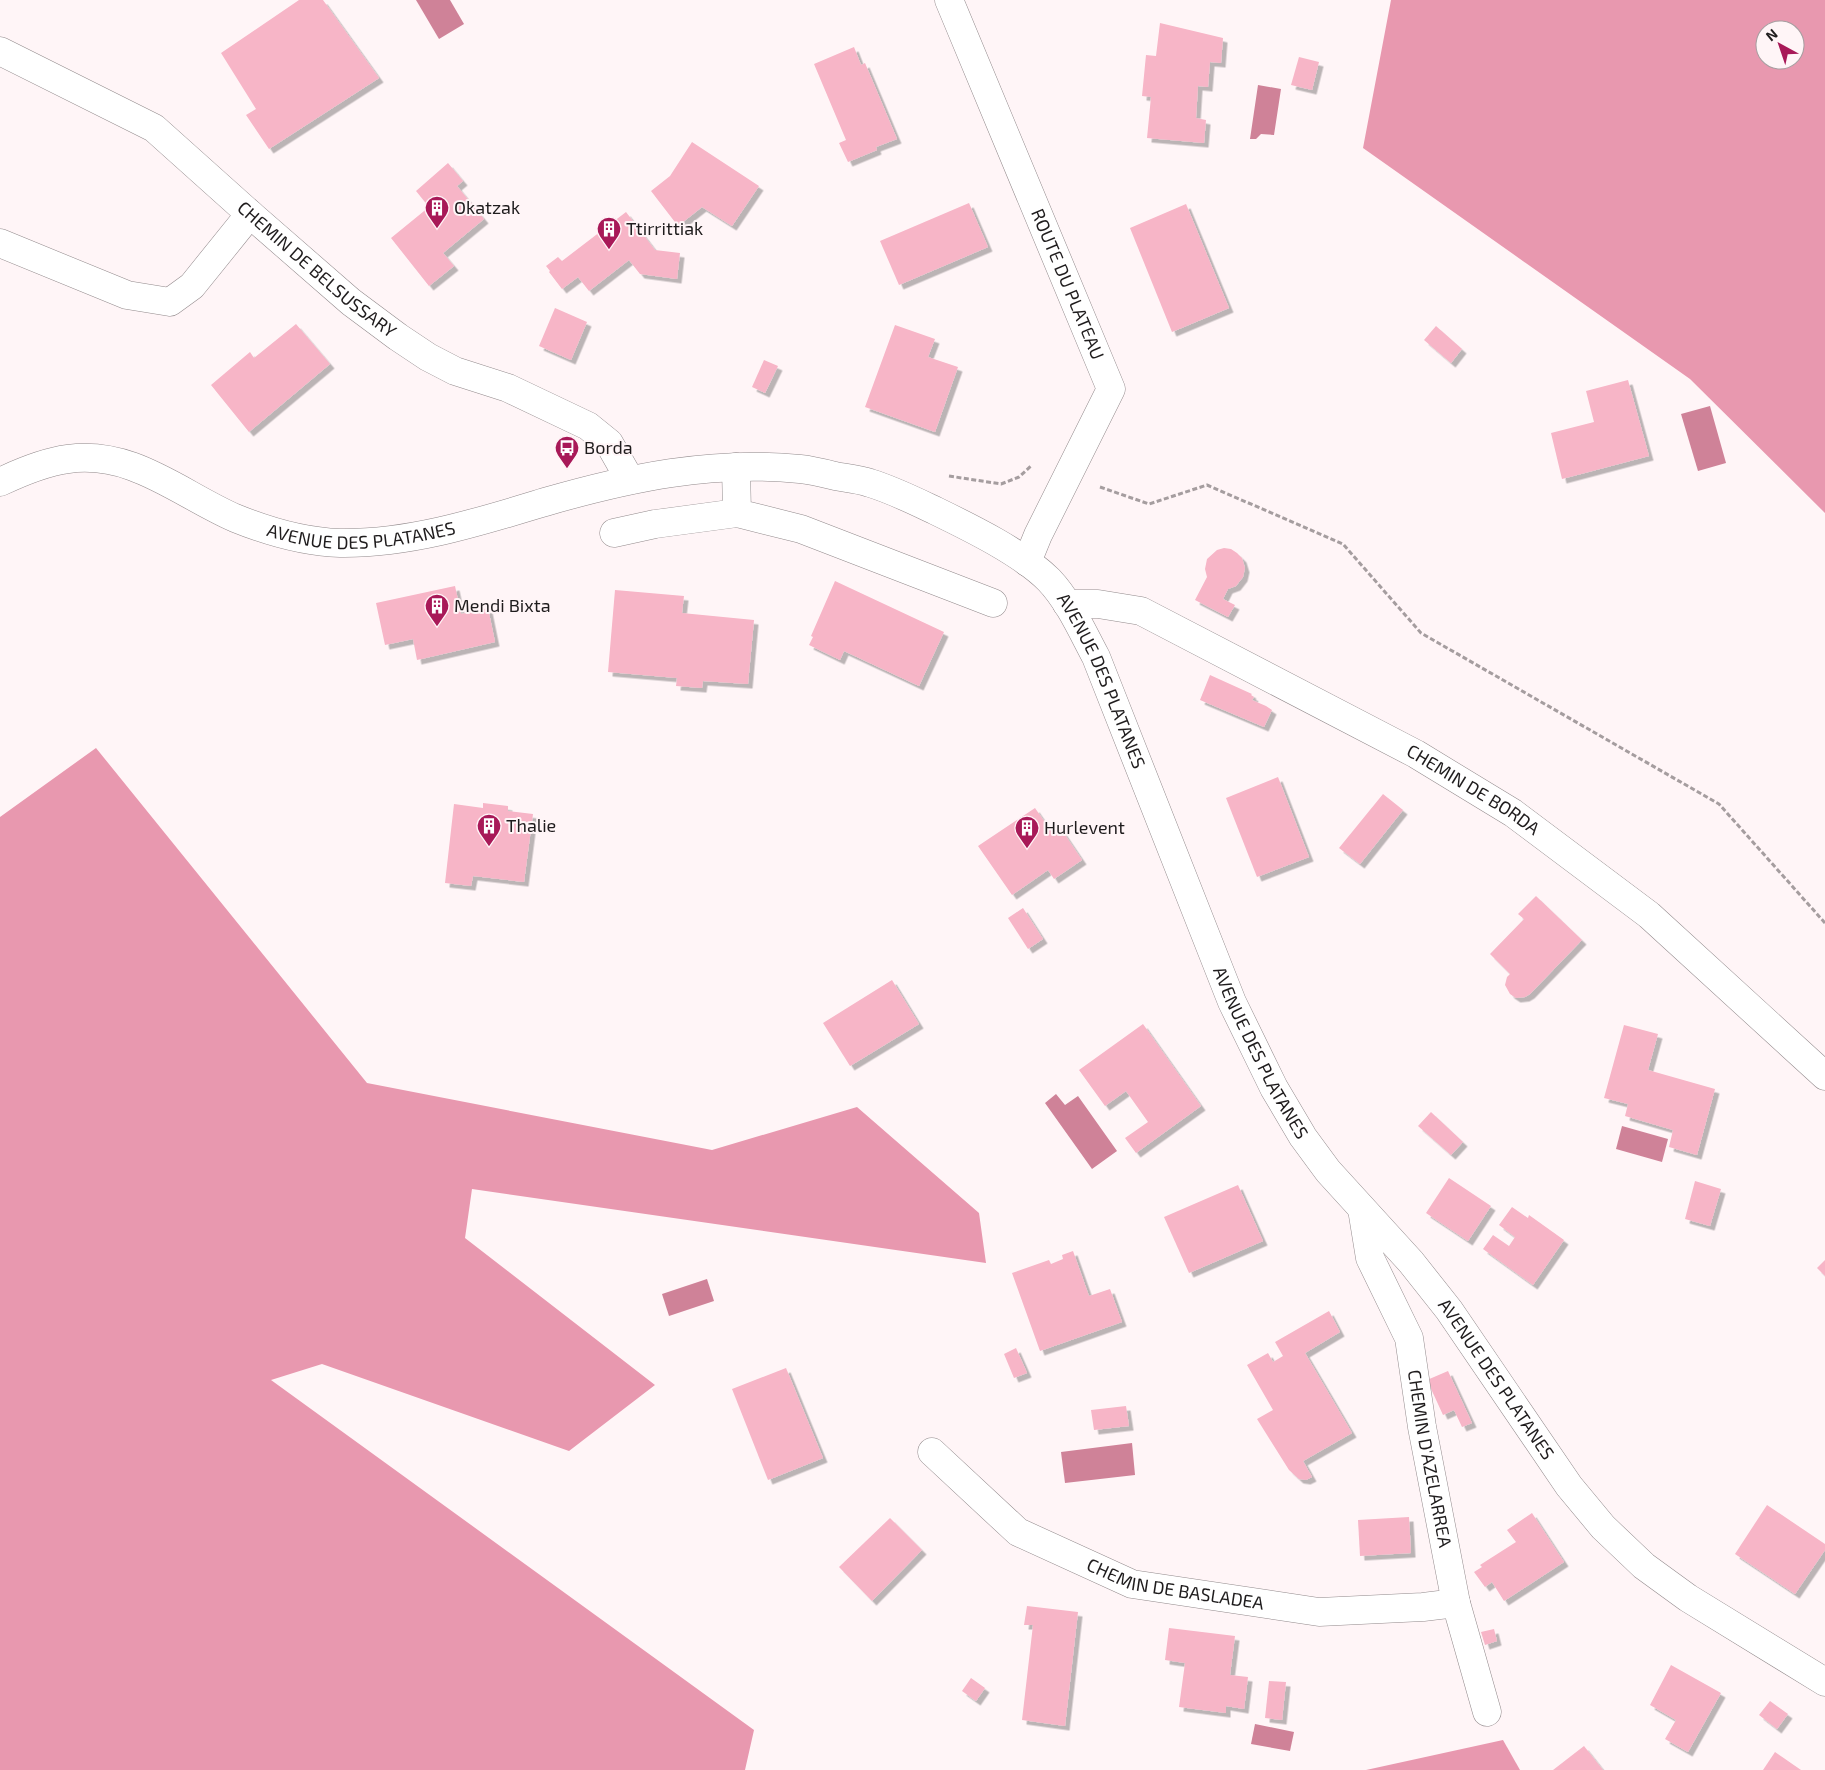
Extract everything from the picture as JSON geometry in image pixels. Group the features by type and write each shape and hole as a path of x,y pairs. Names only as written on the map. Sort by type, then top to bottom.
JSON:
{"street":[{"name":"ROUTE DU PLATEAU","path":"949,0 1111,390 1038,535 1028,562"},
{"name":"CHEMIN DE BELSUSSARY","path":"0,52 154,128 351,302 428,357 456,371 508,388 588,426 609,443 630,480"},
{"path":"0,243 127,295 170,302 192,286 250,214"},
{"name":"AVENUE DES PLATANES","path":"0,482 25,470 68,458 98,458 130,465 161,478 234,517 309,541 339,543 382,542 437,531 630,480 680,470 736,467 800,469 868,482 915,501 960,523 1028,562 1050,581 1067,604 1096,657 1240,1019 1274,1088 1303,1137 1328,1171 1411,1262 1449,1310 1569,1486 1602,1527 1644,1566 1688,1598 1825,1682"},
{"path":"736,467 737,513"},
{"path":"614,533 655,524 737,513 801,529 993,603"},
{"name":"CHEMIN DE BORDA","path":"1067,604 1098,604 1141,610 1416,754 1513,813 1649,915 1825,1076"},
{"name":"CHEMIN D'AZELARREA","path":"1362,1209 1370,1258 1409,1338 1422,1427 1456,1603 1487,1712"},
{"name":"CHEMIN DE BASLADEA","path":"932,1452 1018,1532 1132,1584 1319,1612 1424,1607 1456,1603"}],"path":[{"path":"1096,486 1149,504 1207,485 1343,544 1421,632 1719,804 1825,923"}],"shaded area":[{"path":"416,0 450,0 464,24 439,39"},
{"path":"1391,0 1825,0 1825,513 1690,379 1363,148"},
{"path":"1258,85 1281,89 1274,135 1261,134 1256,139 1250,139"},
{"path":"1710,406 1726,463 1698,471 1681,414"},
{"path":"96,748 367,1083 712,1150 857,1107 979,1213 986,1263 472,1189 465,1238 655,1385 569,1451 322,1364 271,1380 754,1730 745,1770 0,1770 0,817"},
{"path":"1056,1094 1065,1105 1078,1096 1117,1151 1092,1169 1045,1103"},
{"path":"1622,1126 1668,1139 1662,1162 1616,1149"},
{"path":"707,1279 714,1301 669,1316 662,1294"},
{"path":"1132,1443 1135,1475 1065,1483 1061,1452"},
{"path":"1255,1724 1294,1732 1290,1751 1251,1744"},
{"path":"1503,1740 1520,1770 1366,1770"}],"building":[{"path":"299,0 323,0 379,78 269,149 246,115 256,109 221,53"},
{"path":"1160,23 1223,38 1221,63 1210,62 1208,87 1198,86 1196,118 1206,120 1204,143 1147,138 1151,97 1142,96 1146,55 1156,56"},
{"path":"854,47 861,65 865,63 897,139 876,147 877,150 848,162 839,143 846,140 814,64"},
{"path":"1299,57 1319,62 1312,90 1291,85"},
{"path":"692,142 759,186 732,226 702,207 678,226 651,191 670,176"},
{"name":"Okatzak","path":"448,163 463,181 457,186 484,219 443,253 454,266 429,286 391,238 429,207 416,191"},
{"path":"969,203 988,247 899,285 880,241"},
{"path":"1186,204 1229,308 1172,332 1130,228"},
{"name":"Ttirrittiak","path":"626,212 655,250 680,253 677,279 640,274 629,260 589,291 578,277 562,289 546,266 558,257 562,261"},
{"path":"555,308 587,322 571,360 539,346"},
{"path":"296,324 330,364 249,432 211,385 250,352 254,358"},
{"path":"895,325 935,339 928,357 958,367 935,432 865,407"},
{"path":"1436,326 1462,349 1451,363 1424,340"},
{"path":"764,360 778,366 765,393 752,387"},
{"path":"1628,380 1649,456 1562,479 1551,433 1594,422 1586,391"},
{"path":"1231,549 1237,553 1242,558 1245,568 1243,577 1236,586 1228,589 1223,599 1235,605 1228,617 1195,600 1207,577 1205,569 1207,559 1217,550"},
{"path":"835,581 944,632 919,686 844,651 840,660 809,645 813,637 811,636"},
{"name":"Mendi Bixta","path":"455,586 461,614 488,608 495,642 417,660 413,639 385,645 376,603"},
{"path":"615,590 684,596 682,613 754,620 748,684 703,681 702,688 676,686 677,678 608,672"},
{"path":"1210,675 1252,694 1254,697 1252,700 1272,710 1264,727 1200,700"},
{"path":"1278,777 1309,857 1257,877 1226,798"},
{"path":"1383,794 1403,810 1360,864 1339,848"},
{"name":"Thalie","path":"483,803 508,806 508,811 533,814 524,882 473,876 471,886 445,883 454,804 483,808"},
{"name":"Hurlevent","path":"1035,808 1053,834 1061,829 1082,860 1054,879 1048,870 1012,895 978,846"},
{"path":"1536,896 1582,940 1530,994 1525,997 1516,998 1510,994 1505,985 1510,974 1490,954 1524,919 1518,914"},
{"path":"1023,908 1043,939 1028,949 1008,918"},
{"path":"892,980 919,1024 850,1066 823,1023"},
{"path":"1143,1024 1201,1106 1136,1153 1125,1138 1148,1122 1126,1091 1105,1106 1079,1070"},
{"path":"1624,1025 1658,1034 1648,1070 1715,1089 1697,1155 1669,1147 1673,1130 1625,1116 1628,1104 1604,1098"},
{"path":"1431,1112 1463,1142 1451,1155 1418,1126"},
{"path":"1449,1178 1491,1206 1468,1241 1426,1213"},
{"path":"1695,1181 1721,1189 1710,1226 1685,1219"},
{"path":"1238,1185 1263,1241 1189,1273 1164,1217"},
{"path":"1512,1207 1528,1218 1529,1215 1564,1240 1533,1285 1483,1249 1493,1235 1509,1246 1515,1237 1499,1225"},
{"path":"1073,1251 1089,1296 1110,1289 1122,1322 1040,1351 1012,1273 1049,1260 1051,1264 1063,1259 1062,1255"},
{"path":"1825,1260 1825,1276 1817,1268"},
{"path":"1329,1311 1340,1332 1305,1353 1352,1433 1303,1461 1312,1477 1306,1480 1299,1479 1289,1470 1257,1419 1273,1410 1247,1365 1268,1353 1273,1362 1283,1356 1275,1342"},
{"path":"1016,1348 1027,1373 1014,1378 1004,1354"},
{"path":"786,1368 823,1458 768,1480 732,1389"},
{"path":"1448,1371 1472,1423 1462,1427 1454,1410 1443,1415 1427,1380"},
{"path":"1126,1406 1129,1426 1094,1430 1091,1410"},
{"path":"1767,1505 1825,1544 1825,1550 1795,1594 1735,1554"},
{"path":"1532,1513 1564,1562 1504,1601 1492,1582 1485,1587 1474,1572 1482,1567 1480,1565 1516,1542 1507,1530"},
{"path":"1409,1517 1411,1553 1360,1556 1358,1520"},
{"path":"890,1518 922,1550 872,1601 839,1567"},
{"path":"1027,1606 1078,1612 1065,1726 1022,1720 1033,1625 1024,1625"},
{"path":"1169,1628 1235,1636 1230,1675 1248,1677 1244,1709 1226,1706 1226,1713 1179,1707 1185,1663 1165,1660"},
{"path":"1494,1629 1497,1641 1485,1645 1481,1632"},
{"path":"1671,1665 1721,1693 1688,1752 1665,1739 1676,1720 1650,1705"},
{"path":"971,1678 985,1688 976,1701 962,1691"},
{"path":"1269,1681 1286,1682 1282,1720 1265,1718"},
{"path":"1770,1701 1788,1714 1777,1729 1759,1715"},
{"path":"1584,1746 1603,1770 1553,1770"},
{"path":"1775,1752 1801,1770 1763,1770"}],"place":[{"name":"Okatzak","path":"437,229"},
{"name":"Ttirrittiak","path":"609,250"},
{"name":"Borda","path":"567,469"},
{"name":"Mendi Bixta","path":"437,627"},
{"name":"Thalie","path":"489,847"},
{"name":"Hurlevent","path":"1027,849"}]}
